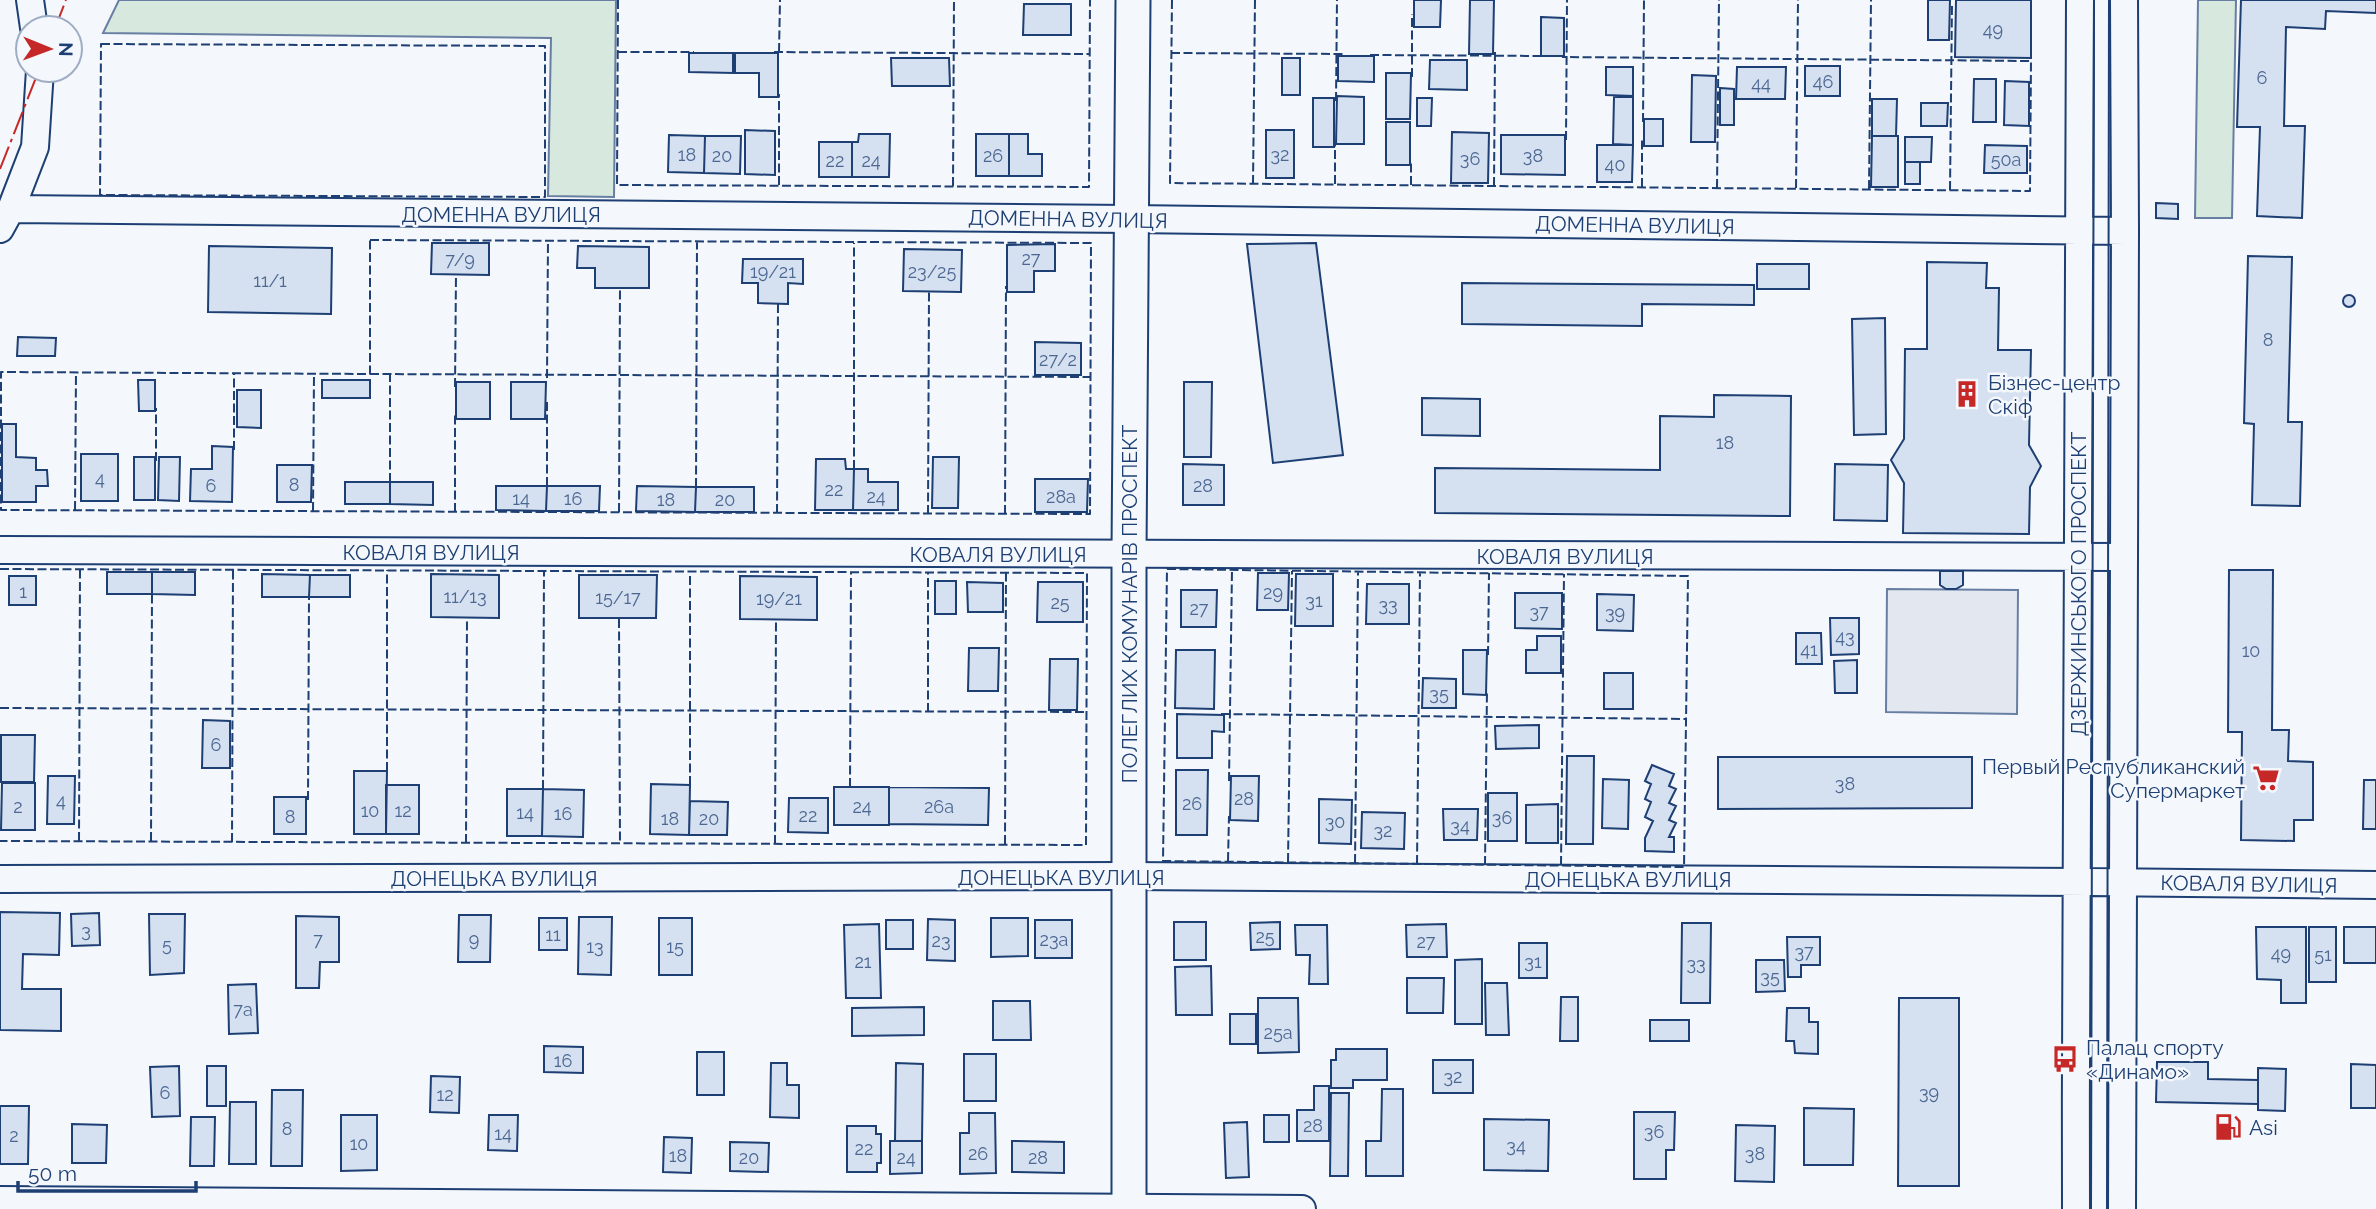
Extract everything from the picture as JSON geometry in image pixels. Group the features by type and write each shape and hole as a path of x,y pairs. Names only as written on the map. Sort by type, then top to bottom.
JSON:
{"main road":[{"name":"ПОЛЕГЛИХ КОМУНАРІВ ПРОСПЕКТ","path":"1129,1208 1130,219 1133,0"}],"street":[{"name":"ДЗЕРЖИНСЬКОГО ПРОСПЕКТ","path":"2076,1209 2080,0"},
{"path":"2122,1209 2124,0"},
{"path":"6,219 35,147 39,84"},
{"name":"ДОМЕННА ВУЛИЦЯ","path":"6,219 1130,219 2125,231"},
{"name":"КОВАЛЯ ВУЛИЦЯ","path":"0,550 2123,557"},
{"name":"ДОНЕЦЬКА ВУЛИЦЯ","path":"0,879 1128,876 2122,882"},
{"name":"КОВАЛЯ ВУЛИЦЯ","path":"2122,882 2376,885"},
{"path":"0,1200 1302,1209"}],"shaded area":[{"path":"119,0 616,0 614,197 548,196 551,38 103,33"},
{"path":"2198,0 2236,0 2232,218 2195,218"},
{"path":"1887,589 2018,590 2017,714 1886,712"}],"building":[{"path":"1414,0 1441,0 1440,27 1414,27"},
{"path":"1470,0 1494,0 1493,54 1469,54"},
{"path":"1928,0 1950,0 1949,40 1928,40"},
{"path":"1956,0 2031,0 2031,58 1955,57"},
{"path":"2241,0 2376,0 2376,13 2326,11 2325,29 2286,27 2284,126 2305,126 2302,218 2257,216 2260,127 2237,127"},
{"path":"1024,4 1071,4 1071,35 1023,35"},
{"path":"1541,17 1564,18 1564,56 1541,56"},
{"path":"689,53 733,53 733,73 689,72"},
{"path":"735,53 778,53 778,97 759,97 759,73 735,73"},
{"path":"1338,56 1374,56 1374,82 1338,81"},
{"path":"891,58 949,58 950,86 892,86"},
{"path":"1282,58 1300,58 1300,95 1282,95"},
{"path":"1430,60 1467,60 1467,90 1429,89"},
{"path":"1805,66 1840,66 1840,96 1805,96"},
{"path":"1606,67 1633,67 1633,96 1606,95"},
{"path":"1737,67 1786,67 1785,99 1736,99"},
{"path":"1386,73 1411,73 1410,119 1386,119"},
{"path":"1692,75 1716,76 1715,142 1691,142"},
{"path":"1974,79 1996,79 1996,122 1973,122"},
{"path":"2005,81 2029,82 2029,126 2004,125"},
{"path":"1720,88 1734,89 1734,125 1720,125"},
{"path":"1337,96 1364,97 1364,144 1336,144"},
{"path":"1614,97 1633,97 1633,145 1613,144"},
{"path":"1313,98 1334,98 1334,147 1313,147"},
{"path":"1417,98 1432,98 1431,126 1417,126"},
{"path":"1872,99 1897,99 1896,136 1872,136"},
{"path":"1921,103 1948,103 1947,126 1921,126"},
{"path":"1644,119 1663,119 1663,146 1644,146"},
{"path":"1386,122 1410,122 1410,165 1386,165"},
{"path":"745,130 775,131 775,175 745,174"},
{"path":"1266,130 1294,130 1294,178 1266,178"},
{"path":"1452,132 1489,133 1488,183 1451,183"},
{"path":"859,134 890,134 889,177 852,177 852,142 858,142"},
{"path":"976,134 1009,134 1009,176 976,176"},
{"path":"1009,134 1028,134 1028,154 1042,154 1042,176 1009,176"},
{"path":"669,135 705,136 704,173 668,172"},
{"path":"1501,135 1565,135 1565,175 1501,174"},
{"path":"705,136 741,136 740,174 704,173"},
{"path":"1872,136 1898,136 1898,187 1871,187"},
{"path":"1905,137 1932,137 1931,162 1905,162"},
{"path":"819,142 852,142 852,177 819,177"},
{"path":"1597,145 1633,145 1632,182 1597,182"},
{"path":"1985,145 2027,146 2027,173 1984,173"},
{"path":"1905,162 1920,162 1920,184 1905,184"},
{"path":"2156,203 2178,204 2178,219 2156,218"},
{"path":"432,243 489,243 489,275 431,274"},
{"path":"1316,243 1343,455 1273,463 1247,244"},
{"path":"1055,244 1055,271 1034,271 1034,292 1007,292 1007,245"},
{"path":"209,246 332,248 331,314 208,312"},
{"path":"578,246 649,247 649,288 595,288 595,268 577,268"},
{"path":"904,249 962,250 961,292 903,291"},
{"path":"2248,256 2292,257 2288,422 2302,422 2300,506 2252,505 2254,424 2244,423"},
{"path":"743,259 803,259 803,284 788,283 788,304 758,303 758,283 742,283"},
{"name":"Бізнес-центр Скіф","path":"1927,262 1987,263 1986,288 1999,288 1998,350 2031,350 2029,445 2041,466 2030,487 2029,534 1903,533 1904,483 1891,460 1904,439 1905,349 1927,349"},
{"path":"1757,264 1809,264 1809,289 1757,289"},
{"path":"1462,283 1754,285 1754,305 1642,304 1642,326 1462,324"},
{"path":"2349,295 2355,301 2349,307 2343,301"},
{"path":"1885,318 1886,434 1854,435 1852,319"},
{"path":"18,337 56,338 55,356 17,356"},
{"path":"1035,342 1081,343 1081,375 1035,375"},
{"path":"138,380 155,380 155,411 139,411"},
{"path":"322,380 370,380 370,398 322,398"},
{"path":"456,382 490,382 490,419 456,419"},
{"path":"511,382 546,382 545,419 511,419"},
{"path":"1184,382 1212,382 1211,457 1184,457"},
{"path":"237,390 261,390 261,428 237,427"},
{"path":"1714,395 1791,396 1790,516 1435,513 1435,468 1660,470 1660,416 1714,417"},
{"path":"1422,398 1480,399 1480,436 1422,435"},
{"path":"2,424 16,424 16,457 36,458 36,470 47,470 48,486 36,486 36,502 2,502"},
{"path":"212,446 233,447 232,502 190,501 191,469 212,469"},
{"path":"81,454 118,454 118,501 81,501"},
{"path":"134,457 155,457 155,500 134,500"},
{"path":"159,457 180,457 179,501 158,500"},
{"path":"933,457 959,457 958,508 932,508"},
{"path":"816,459 845,459 846,469 854,469 853,510 815,510"},
{"path":"1183,464 1224,465 1224,505 1183,505"},
{"path":"1835,464 1888,465 1887,521 1834,520"},
{"path":"277,465 312,465 311,502 277,502"},
{"path":"854,469 868,469 868,482 898,482 898,510 853,510"},
{"path":"1035,479 1088,479 1087,512 1035,512"},
{"path":"345,482 390,482 390,504 345,504"},
{"path":"390,482 433,482 433,505 390,504"},
{"path":"496,486 547,486 546,511 496,510"},
{"path":"547,486 600,486 599,511 546,511"},
{"path":"637,486 696,487 695,512 636,511"},
{"path":"696,487 754,487 754,512 695,512"},
{"path":"2229,570 2273,570 2272,730 2289,730 2288,761 2313,762 2313,820 2294,820 2294,841 2241,840 2242,732 2228,732"},
{"path":"1940,571 1963,571 1963,585 1956,589 1946,589 1940,585"},
{"path":"107,572 152,572 152,594 107,594"},
{"path":"152,572 195,572 195,595 152,594"},
{"path":"1258,573 1289,573 1288,610 1257,610"},
{"path":"262,574 310,575 309,597 262,597"},
{"path":"431,574 499,575 499,618 431,617"},
{"path":"1296,574 1333,574 1333,626 1295,626"},
{"path":"310,575 350,575 350,597 309,597"},
{"path":"579,575 657,575 656,618 579,618"},
{"path":"9,576 36,576 36,605 9,605"},
{"path":"740,576 817,577 817,620 740,619"},
{"path":"935,581 956,581 956,614 935,614"},
{"path":"967,582 1003,583 1003,612 968,612"},
{"path":"1038,582 1083,582 1083,622 1037,622"},
{"path":"1367,584 1409,584 1409,624 1366,624"},
{"path":"1181,590 1217,590 1216,627 1181,627"},
{"path":"1515,593 1562,593 1562,629 1515,628"},
{"path":"1597,594 1634,595 1633,631 1597,630"},
{"path":"1830,618 1859,618 1859,654 1831,655"},
{"path":"1796,633 1821,633 1822,664 1796,664"},
{"path":"1537,636 1561,636 1561,673 1526,673 1526,650 1537,650"},
{"path":"969,648 999,648 998,691 968,691"},
{"path":"1176,650 1215,650 1214,709 1175,708"},
{"path":"1463,650 1487,650 1486,695 1463,694"},
{"path":"1050,659 1078,659 1077,710 1049,710"},
{"path":"1857,660 1857,693 1835,693 1834,661"},
{"path":"1604,673 1633,673 1633,709 1604,709"},
{"path":"1423,678 1456,679 1456,708 1422,708"},
{"path":"1177,714 1224,715 1224,732 1212,731 1212,758 1177,758"},
{"path":"203,720 230,721 230,768 202,768"},
{"path":"1539,725 1539,748 1496,749 1495,726"},
{"path":"1,735 35,735 34,782 1,782"},
{"path":"1567,756 1594,756 1593,844 1566,844"},
{"path":"1718,757 1972,757 1972,808 1718,809"},
{"path":"1652,765 1674,774 1669,786 1676,789 1669,803 1676,806 1669,820 1676,823 1669,837 1674,837 1674,852 1645,851 1645,838 1653,821 1645,817 1651,802 1645,799 1651,784 1645,781"},
{"path":"1176,770 1208,770 1207,835 1176,835"},
{"path":"354,771 387,771 386,834 354,834"},
{"path":"48,776 75,776 74,824 47,824"},
{"path":"1231,776 1259,776 1258,821 1230,820"},
{"path":"1603,779 1629,780 1628,829 1602,828"},
{"path":"2364,780 2376,780 2376,829 2363,829"},
{"path":"2,783 35,783 35,830 1,830"},
{"path":"651,784 690,785 689,835 650,834"},
{"path":"386,785 419,785 419,834 386,834"},
{"path":"834,787 889,787 889,825 834,825"},
{"path":"889,787 989,788 988,825 889,824"},
{"path":"507,789 543,789 542,836 507,836"},
{"path":"543,789 584,790 583,837 542,836"},
{"path":"1488,793 1517,793 1517,841 1488,841"},
{"path":"274,797 306,797 306,834 274,834"},
{"path":"789,798 828,798 828,833 788,832"},
{"path":"1319,799 1352,800 1351,844 1319,843"},
{"path":"690,801 728,802 727,835 689,835"},
{"path":"1558,804 1558,843 1526,843 1526,805"},
{"path":"1443,809 1478,809 1477,840 1444,840"},
{"path":"1362,812 1405,813 1404,849 1361,848"},
{"path":"0,912 60,913 59,955 23,954 22,989 61,989 61,1031 0,1030"},
{"path":"99,913 100,945 72,946 71,914"},
{"path":"149,914 185,914 184,973 150,975"},
{"path":"459,915 491,915 490,962 458,962"},
{"path":"296,916 339,917 339,962 320,962 319,988 296,988"},
{"path":"579,917 612,917 611,975 578,974"},
{"path":"539,918 567,918 567,950 539,950"},
{"path":"659,918 692,918 692,975 659,975"},
{"path":"991,918 1028,918 1028,956 991,957"},
{"path":"928,919 955,920 955,961 927,960"},
{"path":"886,920 913,920 913,949 886,949"},
{"path":"1035,920 1072,920 1072,958 1035,958"},
{"path":"1174,922 1206,922 1206,960 1174,960"},
{"path":"1280,922 1280,949 1251,950 1250,923"},
{"path":"1682,923 1711,923 1710,1003 1681,1003"},
{"path":"879,924 881,998 846,998 844,925"},
{"path":"1446,924 1447,957 1407,957 1406,925"},
{"path":"1295,925 1327,925 1328,984 1309,984 1310,955 1296,955"},
{"path":"2256,927 2306,927 2306,1003 2281,1003 2281,980 2257,979"},
{"path":"2309,927 2336,927 2336,982 2309,982"},
{"path":"2344,927 2376,927 2376,963 2344,963"},
{"path":"1787,937 1820,937 1820,965 1801,965 1801,977 1788,977"},
{"path":"1519,943 1547,943 1547,978 1519,978"},
{"path":"1482,959 1482,1024 1455,1024 1455,960"},
{"path":"1756,960 1784,960 1785,991 1756,992"},
{"path":"1211,966 1212,1015 1176,1015 1175,967"},
{"path":"1407,978 1444,978 1443,1013 1407,1013"},
{"path":"1485,983 1507,983 1509,1035 1486,1035"},
{"path":"256,984 258,1033 229,1034 228,985"},
{"path":"1561,997 1578,997 1578,1041 1560,1041"},
{"path":"1258,998 1298,998 1299,1052 1258,1053"},
{"path":"1899,998 1959,998 1959,1186 1898,1186"},
{"path":"993,1001 1030,1001 1031,1040 993,1040"},
{"path":"924,1007 924,1035 852,1036 852,1008"},
{"path":"1787,1008 1809,1008 1809,1022 1818,1022 1818,1054 1795,1053 1794,1041 1786,1041"},
{"path":"1230,1014 1256,1014 1256,1044 1230,1044"},
{"path":"1650,1020 1689,1020 1689,1041 1650,1041"},
{"path":"544,1046 583,1047 583,1073 544,1072"},
{"path":"1336,1049 1387,1049 1387,1080 1353,1080 1353,1088 1331,1088 1331,1060 1336,1060"},
{"path":"697,1052 724,1052 724,1095 697,1095"},
{"path":"964,1054 996,1054 996,1101 964,1101"},
{"path":"1433,1060 1473,1060 1473,1093 1433,1093"},
{"path":"2157,1062 2208,1062 2208,1079 2258,1080 2258,1104 2156,1102"},
{"path":"771,1063 787,1063 787,1085 799,1085 799,1118 770,1117"},
{"path":"896,1063 923,1064 922,1141 895,1141"},
{"path":"2351,1064 2376,1065 2376,1108 2351,1108"},
{"path":"179,1066 180,1116 152,1117 150,1067"},
{"path":"207,1066 226,1066 226,1106 207,1106"},
{"path":"2258,1068 2286,1069 2285,1111 2258,1110"},
{"path":"431,1076 460,1077 459,1113 430,1112"},
{"path":"1314,1086 1329,1086 1329,1141 1297,1141 1297,1110 1314,1110"},
{"path":"1382,1089 1403,1089 1403,1176 1366,1176 1366,1141 1381,1141"},
{"path":"272,1090 303,1090 302,1166 271,1166"},
{"path":"1331,1093 1349,1093 1348,1176 1330,1176"},
{"path":"230,1102 256,1102 256,1164 229,1164"},
{"path":"0,1106 29,1106 28,1164 0,1164"},
{"path":"1804,1108 1854,1109 1853,1165 1804,1165"},
{"path":"1634,1112 1675,1112 1674,1150 1666,1150 1666,1179 1634,1179"},
{"path":"969,1113 995,1113 996,1173 960,1174 960,1133 969,1133"},
{"path":"341,1115 377,1115 377,1170 341,1171"},
{"path":"489,1115 518,1115 517,1151 488,1150"},
{"path":"1264,1115 1289,1115 1289,1142 1264,1142"},
{"path":"191,1117 215,1117 214,1166 190,1166"},
{"path":"1484,1119 1549,1120 1548,1171 1484,1170"},
{"path":"1247,1122 1249,1177 1226,1178 1224,1123"},
{"path":"72,1124 107,1125 106,1163 72,1163"},
{"path":"1736,1125 1775,1126 1774,1182 1735,1181"},
{"path":"847,1126 876,1126 876,1134 881,1134 881,1163 877,1163 877,1172 847,1172"},
{"path":"664,1137 692,1138 691,1173 663,1172"},
{"path":"890,1141 922,1141 922,1173 890,1174"},
{"path":"1012,1141 1064,1142 1064,1173 1012,1172"},
{"path":"730,1142 769,1143 768,1172 730,1171"}],"tram line":[{"path":"2091,1209 2094,0"},
{"path":"2107,1209 2109,0"}],"fence":[{"path":"618,0 617,185 1089,187 1090,0"},
{"path":"779,52 780,0"},
{"path":"953,186 954,0"},
{"path":"1172,0 1170,183 2030,191 2031,61 1562,57"},
{"path":"1253,184 1255,0"},
{"path":"1336,101 1337,0"},
{"path":"1566,140 1567,0"},
{"path":"1643,122 1644,0"},
{"path":"1717,188 1719,0"},
{"path":"1796,188 1798,0"},
{"path":"1869,189 1871,0"},
{"path":"1950,190 1952,3"},
{"path":"1412,14 1412,77"},
{"path":"101,44 545,46 545,197 100,195 101,44"},
{"path":"618,52 694,52"},
{"path":"774,52 1089,54"},
{"path":"1494,186 1495,52"},
{"path":"1171,53 1345,54"},
{"path":"1370,55 1545,56"},
{"path":"779,94 779,185"},
{"path":"1642,140 1642,187"},
{"path":"1335,143 1335,184"},
{"path":"1411,161 1411,185"},
{"path":"370,240 1091,243 1090,514 1,510 1,372 370,374 370,240"},
{"path":"547,378 548,241"},
{"path":"696,487 697,242"},
{"path":"854,243 854,469"},
{"path":"455,387 456,275"},
{"path":"1005,514 1006,286"},
{"path":"619,512 620,288"},
{"path":"928,514 929,292"},
{"path":"777,513 778,303"},
{"path":"75,510 76,373"},
{"path":"234,373 234,450"},
{"path":"313,511 314,374"},
{"path":"370,374 1091,377"},
{"path":"390,374 390,482"},
{"path":"547,399 547,486"},
{"path":"156,408 156,461"},
{"path":"455,415 455,512"},
{"path":"0,569 1087,573 1086,845 0,841"},
{"path":"79,841 80,569"},
{"path":"1167,569 1688,576 1684,867 1163,861 1167,569"},
{"path":"232,842 233,570"},
{"path":"387,570 387,771"},
{"path":"1229,781 1232,570"},
{"path":"543,789 544,571"},
{"path":"690,571 690,785"},
{"path":"1288,862 1292,571"},
{"path":"850,787 851,572"},
{"path":"928,572 928,712"},
{"path":"1005,844 1006,572"},
{"path":"1355,863 1358,572"},
{"path":"1417,864 1420,572"},
{"path":"1488,655 1489,573"},
{"path":"1561,865 1564,574"},
{"path":"151,841 152,594"},
{"path":"308,800 309,597"},
{"path":"466,843 467,618"},
{"path":"619,619 620,843"},
{"path":"775,844 776,619"},
{"path":"1485,865 1487,690"},
{"path":"0,708 1087,712"},
{"path":"1221,714 1686,719"},
{"path":"1228,861 1229,816"}],"power":[{"path":"60,14 66,0"},
{"path":"0,169 33,84"}],"place":[{"name":"Бізнес-центр Скіф","path":"1967,394"},
{"name":"Первый Республиканский Супермаркет","path":"2266,778"},
{"name":"Палац спорту «Динамо»","path":"2065,1059"},
{"name":"Asi","path":"2228,1127"}]}
